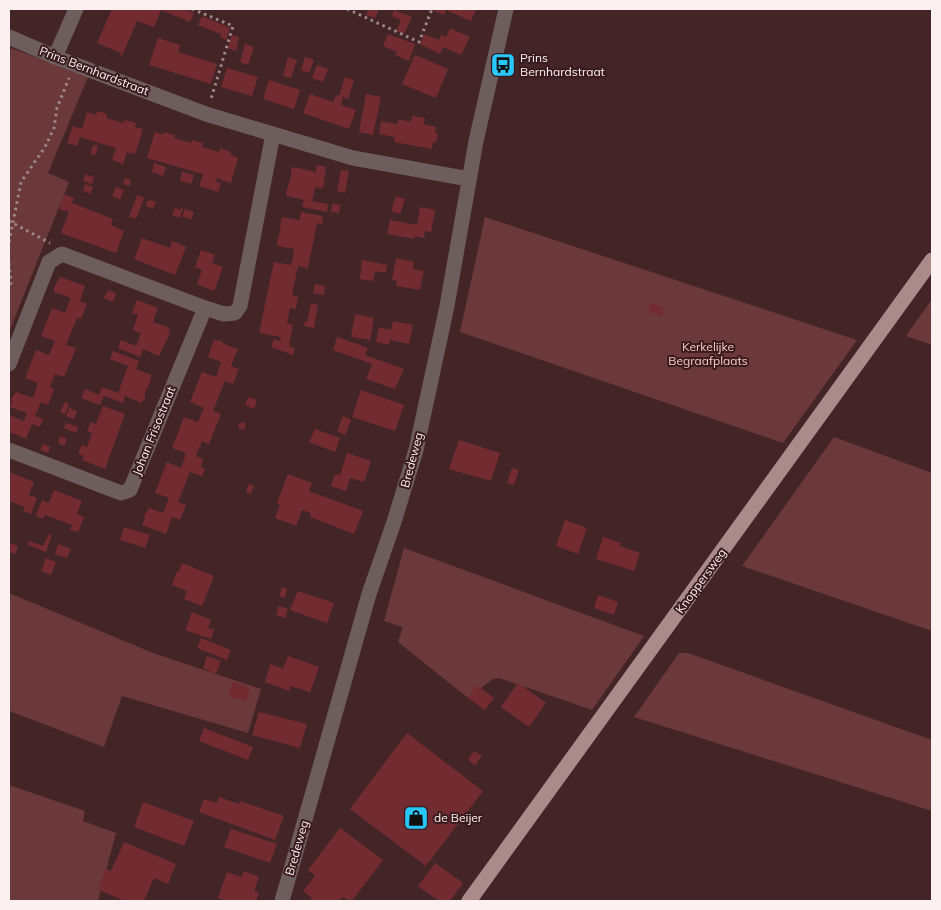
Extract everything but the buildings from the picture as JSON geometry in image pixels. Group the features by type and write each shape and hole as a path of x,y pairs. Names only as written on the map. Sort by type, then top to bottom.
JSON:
{"main road":[{"name":"Knoppersweg","path":"470,901 932,260"}],"street":[{"path":"55,57 76,9"},
{"name":"Bredeweg","path":"282,901 369,594 416,450 447,306 469,179 506,9"},
{"name":"Prins Bernhardstraat","path":"9,37 55,57 206,114 353,158 469,179"},
{"path":"9,364 49,262 62,254 205,308 224,314 235,313 240,306 273,134"},
{"name":"Johan Frisostraat","path":"9,450 120,493 130,490 205,308"}],"path":[{"path":"192,9 232,26 206,114"},
{"path":"347,9 419,42 432,9"},
{"path":"9,242 10,222 21,182 45,147 54,128 56,108 75,64"},
{"path":"10,222 46,241 62,254"},
{"path":"9,263 9,287"}],"green space":[{"path":"11,48 88,77 48,173 69,182 9,332 9,54"},
{"name":"Kerkelijke Begraafplaats","path":"485,217 857,340 783,443 460,332"},
{"path":"932,299 932,345 906,336"},
{"path":"834,437 932,473 932,631 742,566"},
{"path":"404,548 644,636 592,710 499,678 493,679 468,698 398,642 403,627 384,621"},
{"path":"9,593 153,653 261,689 248,733 122,696 104,747 9,711"},
{"path":"679,653 688,653 932,740 932,811 634,717"},
{"path":"9,785 85,811 83,821 116,833 98,901 9,901"}],"place":[{"name":"Prins Bernhardstraat","path":"503,65"},
{"name":"de Beijer","path":"416,818"}]}
